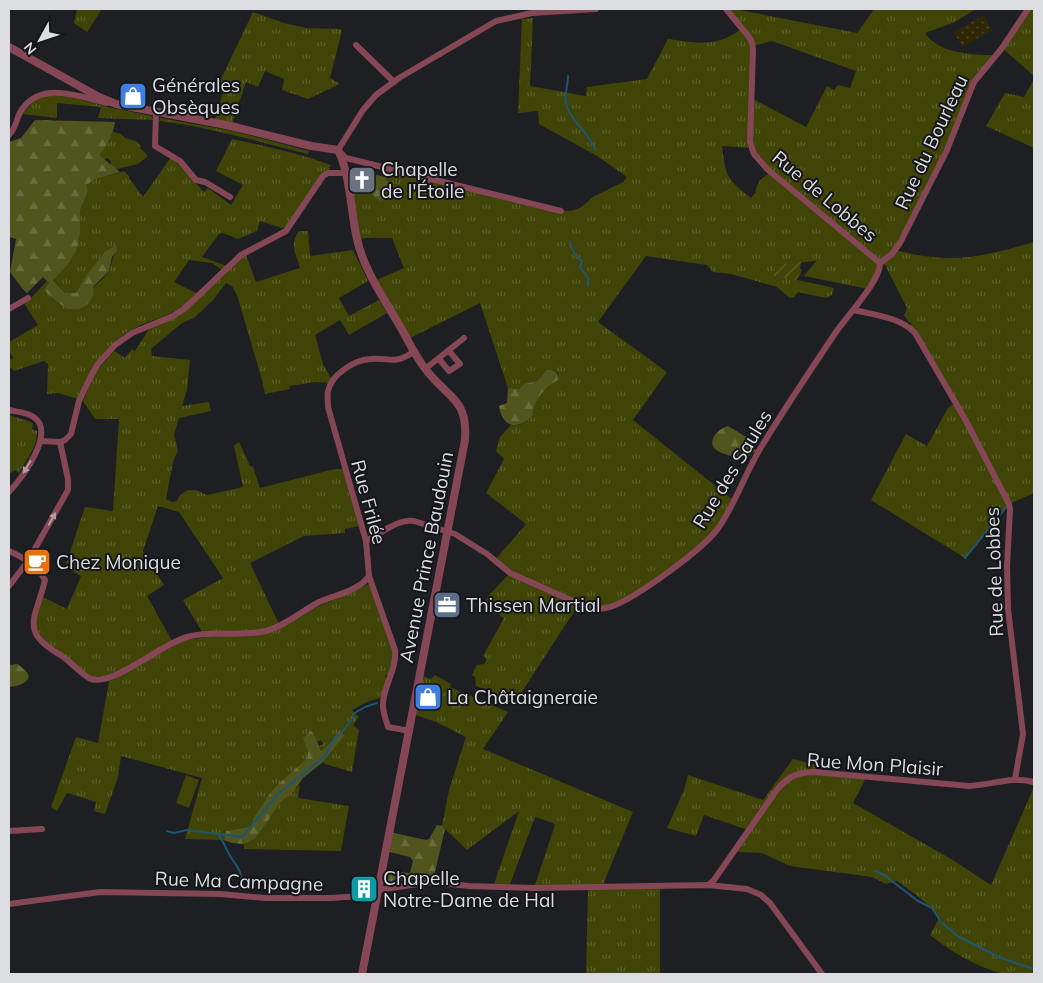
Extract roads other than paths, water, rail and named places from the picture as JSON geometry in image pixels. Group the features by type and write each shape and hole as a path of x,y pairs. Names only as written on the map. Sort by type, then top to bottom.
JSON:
{"street":[{"path":"338,150 368,104 394,82 496,21 532,13 596,9"},
{"name":"Rue de Lobbes","path":"726,9 752,42 750,142 754,154 767,169 880,264"},
{"name":"Rue du Bourleau","path":"880,264 892,254 900,243 947,150 974,82 1002,48 1028,9"},
{"path":"356,45 394,82"},
{"path":"9,47 99,97 116,104"},
{"path":"9,135 23,107 43,93 55,92 231,126 316,147 338,150 346,158 562,211"},
{"path":"156,113 155,146 180,161 196,180 205,182 230,197"},
{"name":"Avenue Prince Baudouin","path":"338,150 342,158 357,240 368,271 425,369 459,404 464,416 465,440 362,974"},
{"path":"41,441 60,442 71,434 80,401 94,370 115,346 132,333 173,316 184,309 241,255 279,236 289,228 323,176 328,173 344,173"},
{"name":"Rue des Saules","path":"366,541 408,520 455,534 487,554 510,573 584,606 593,609 608,608 629,598 665,574 707,541 720,527 759,451 846,317 854,310 878,272 880,264"},
{"path":"9,309 28,298"},
{"name":"Rue de Lobbes","path":"854,310 898,321 910,327 915,333 965,419 1009,504 1006,566 1008,609 1023,728 1021,751 1015,779"},
{"path":"425,369 464,338"},
{"name":"Rue Frilée","path":"410,731 388,727 385,716 383,704 396,658 395,650 369,576 366,541 328,407 328,389 335,378 359,361 372,358 399,361 415,351"},
{"path":"439,359 449,371 460,364 449,351"},
{"path":"9,410 29,414 36,419 41,430 41,441 21,476 9,492"},
{"path":"9,586 28,561 68,490 68,479 60,442"},
{"path":"9,551 28,561 44,580 33,615 33,624 37,638 43,644 70,660 89,678 97,680 107,679 119,674 183,638 273,629 319,602 357,587 369,576"},
{"name":"Rue Mon Plaisir","path":"708,885 714,880 776,791 786,780 798,773 815,772 969,786 982,786 1015,779 1034,782"},
{"path":"9,831 42,829"},
{"name":"Rue Ma Campagne","path":"9,904 100,892 220,894 266,898 331,898 378,892 431,882 469,886 534,888 708,885 747,889 761,895 775,909 822,974"}],"waterway":[{"path":"568,76 567,107 595,149"},
{"path":"570,242 574,254 582,261 580,267 588,278 588,286"},
{"path":"965,558 1007,506"},
{"path":"167,831 174,833 187,830 242,837 278,794 325,756 334,739 353,718 353,714 377,703"},
{"path":"219,835 239,869 241,877 239,888"},
{"path":"875,871 884,875 918,901 932,908 941,922 959,937 1001,958 1034,969"}],"place":[{"name":"Générales Obsèques","path":"133,96"},
{"name":"Chapelle de l'Étoile","path":"362,180"},
{"name":"Chez Monique","path":"37,562"},
{"name":"Thissen Martial","path":"447,605"},
{"name":"La Châtaigneraie","path":"428,697"},
{"name":"Chapelle Notre-Dame de Hal","path":"364,889"}]}
